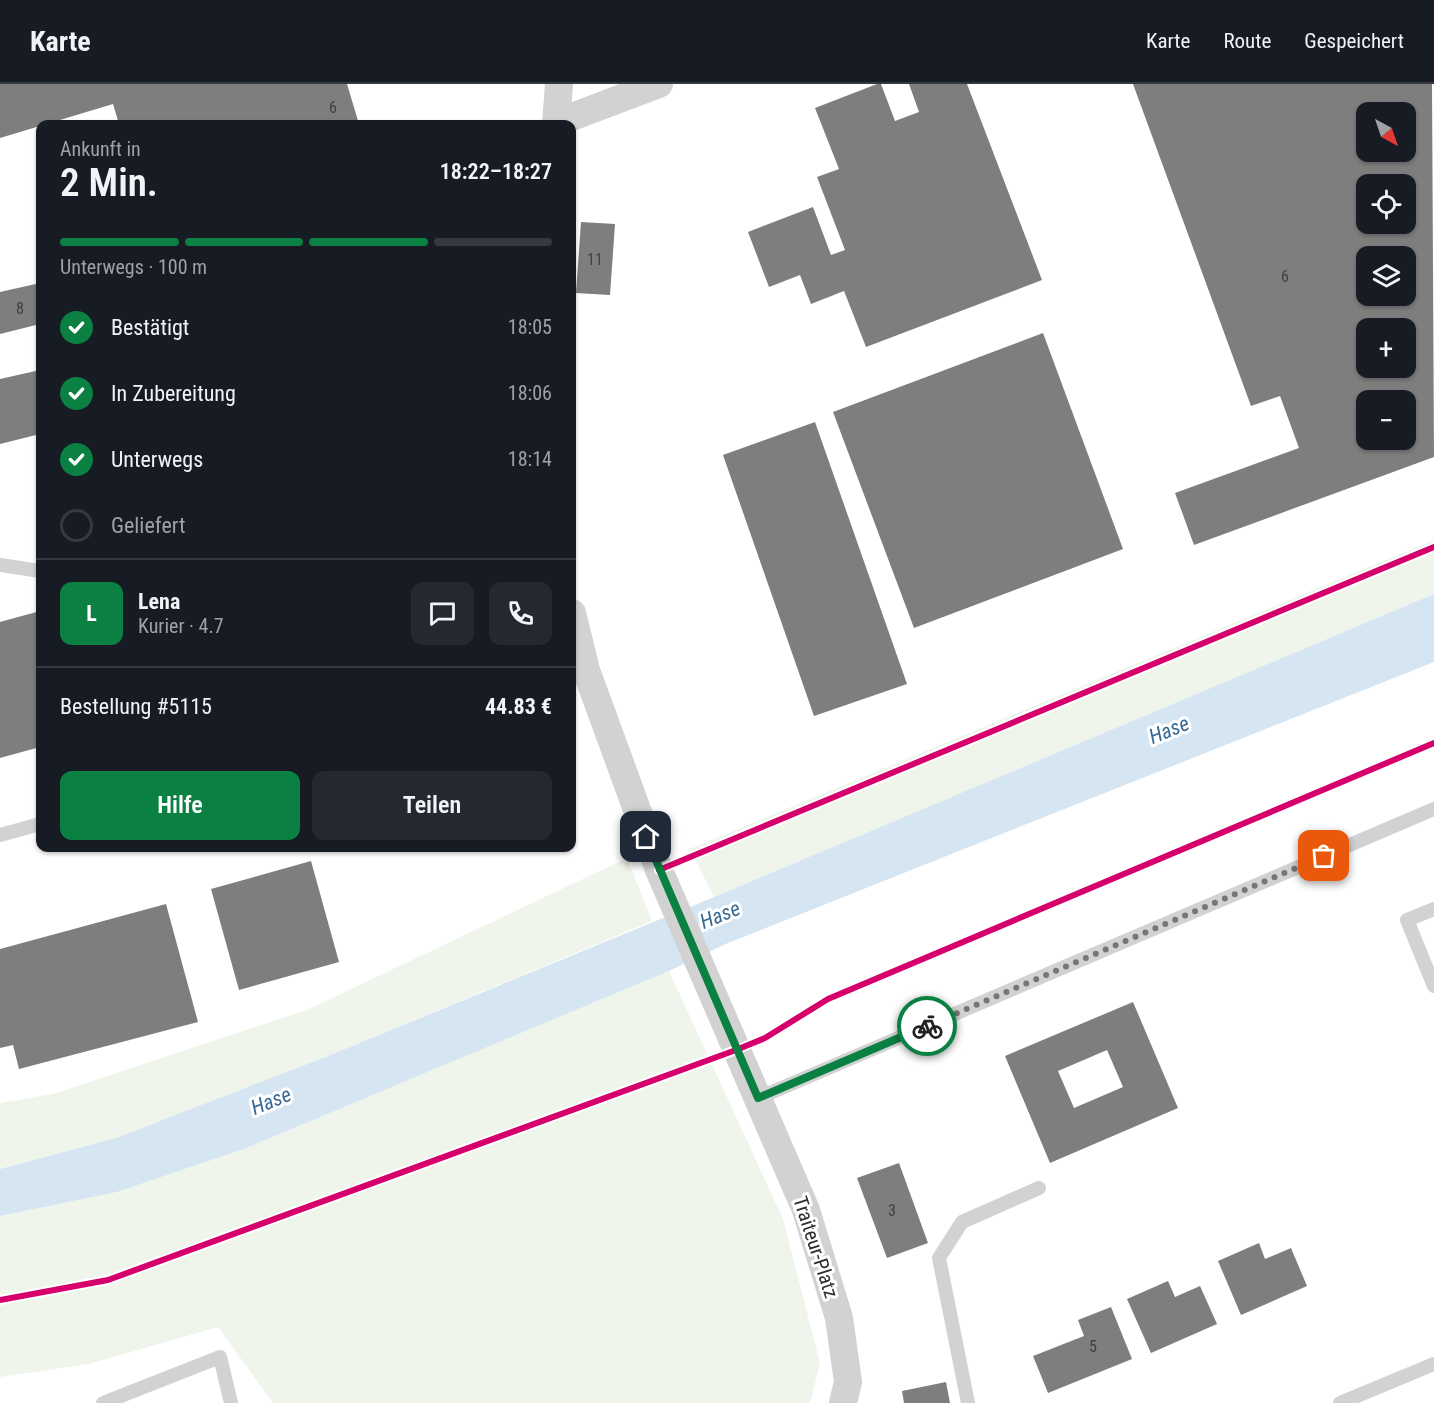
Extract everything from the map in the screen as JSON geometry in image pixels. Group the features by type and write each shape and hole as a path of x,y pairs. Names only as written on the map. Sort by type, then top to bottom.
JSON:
{"street":[{"path":"556,120 559,84"},
{"path":"566,120 659,84"},
{"name":"Traiteur-Platz","path":"576,647 579,673 664,881 806,1210 838,1318 848,1382 843,1403"}],"lane":[{"path":"0,565 36,570"},
{"path":"758,1098 1434,809"},
{"path":"0,835 36,825"},
{"path":"1434,909 1407,920 1434,986"},
{"path":"968,1403 939,1258 962,1222 1039,1188"},
{"path":"103,1403 220,1357 231,1403"},
{"path":"1340,1403 1434,1364"}],"shaded area":[{"path":"1434,540 1434,594 714,897 690,849"},
{"path":"627,858 652,921 328,1056 116,1138 0,1169 0,1103 53,1094 307,1010"},
{"path":"669,971 783,1219 820,1363 810,1403 273,1403 218,1327 89,1364 0,1377 0,1216 117,1192 244,1149"}],"water":[{"name":"Hase","path":"1434,594 1434,662 728,943 669,971 244,1149 117,1192 0,1216 0,1169 116,1138 328,1056 714,897"}],"building":[{"path":"0,84 347,84 358,120 118,120 113,104 60,120 36,120 36,127 0,138"},
{"path":"881,84 895,121 919,112 909,84 967,84 1042,280 866,347 844,291 811,304 800,275 769,287 748,232 813,207 831,255 845,250 817,177 839,169 815,108"},
{"path":"1133,84 1432,84 1434,457 1194,545 1175,493 1299,448 1280,396 1251,406"},
{"path":"581,222 615,224 610,295 576,293"},
{"path":"36,284 36,325 0,334 0,292"},
{"path":"1043,333 1123,549 914,628 833,412"},
{"path":"36,371 36,435 0,444 0,379"},
{"path":"815,422 907,684 814,716 723,455"},
{"path":"36,612 36,748 0,758 0,622"},
{"path":"311,861 339,962 239,990 211,889"},
{"path":"166,904 198,1022 19,1069 13,1045 0,1048 0,949"},
{"path":"1133,1002 1178,1108 1050,1163 1005,1056","holes":["1107,1050 1123,1087 1074,1108 1058,1071"]},
{"path":"899,1163 928,1243 887,1258 857,1178"},
{"path":"1259,1243 1265,1259 1291,1248 1307,1286 1241,1315 1218,1261"},
{"path":"1168,1281 1175,1297 1200,1286 1217,1324 1151,1353 1127,1299"},
{"path":"1111,1307 1132,1359 1048,1393 1033,1356 1084,1336 1078,1320"},
{"path":"946,1382 950,1403 904,1403 902,1391"}],"cycle path":[{"path":"659,870 1434,547"},
{"path":"0,1300 108,1280 736,1050 765,1038 828,999 1434,743"}],"way so far":[{"path":"927,1026 1324,856"}],"route":[{"path":"646,837 758,1098 927,1026"}]}
